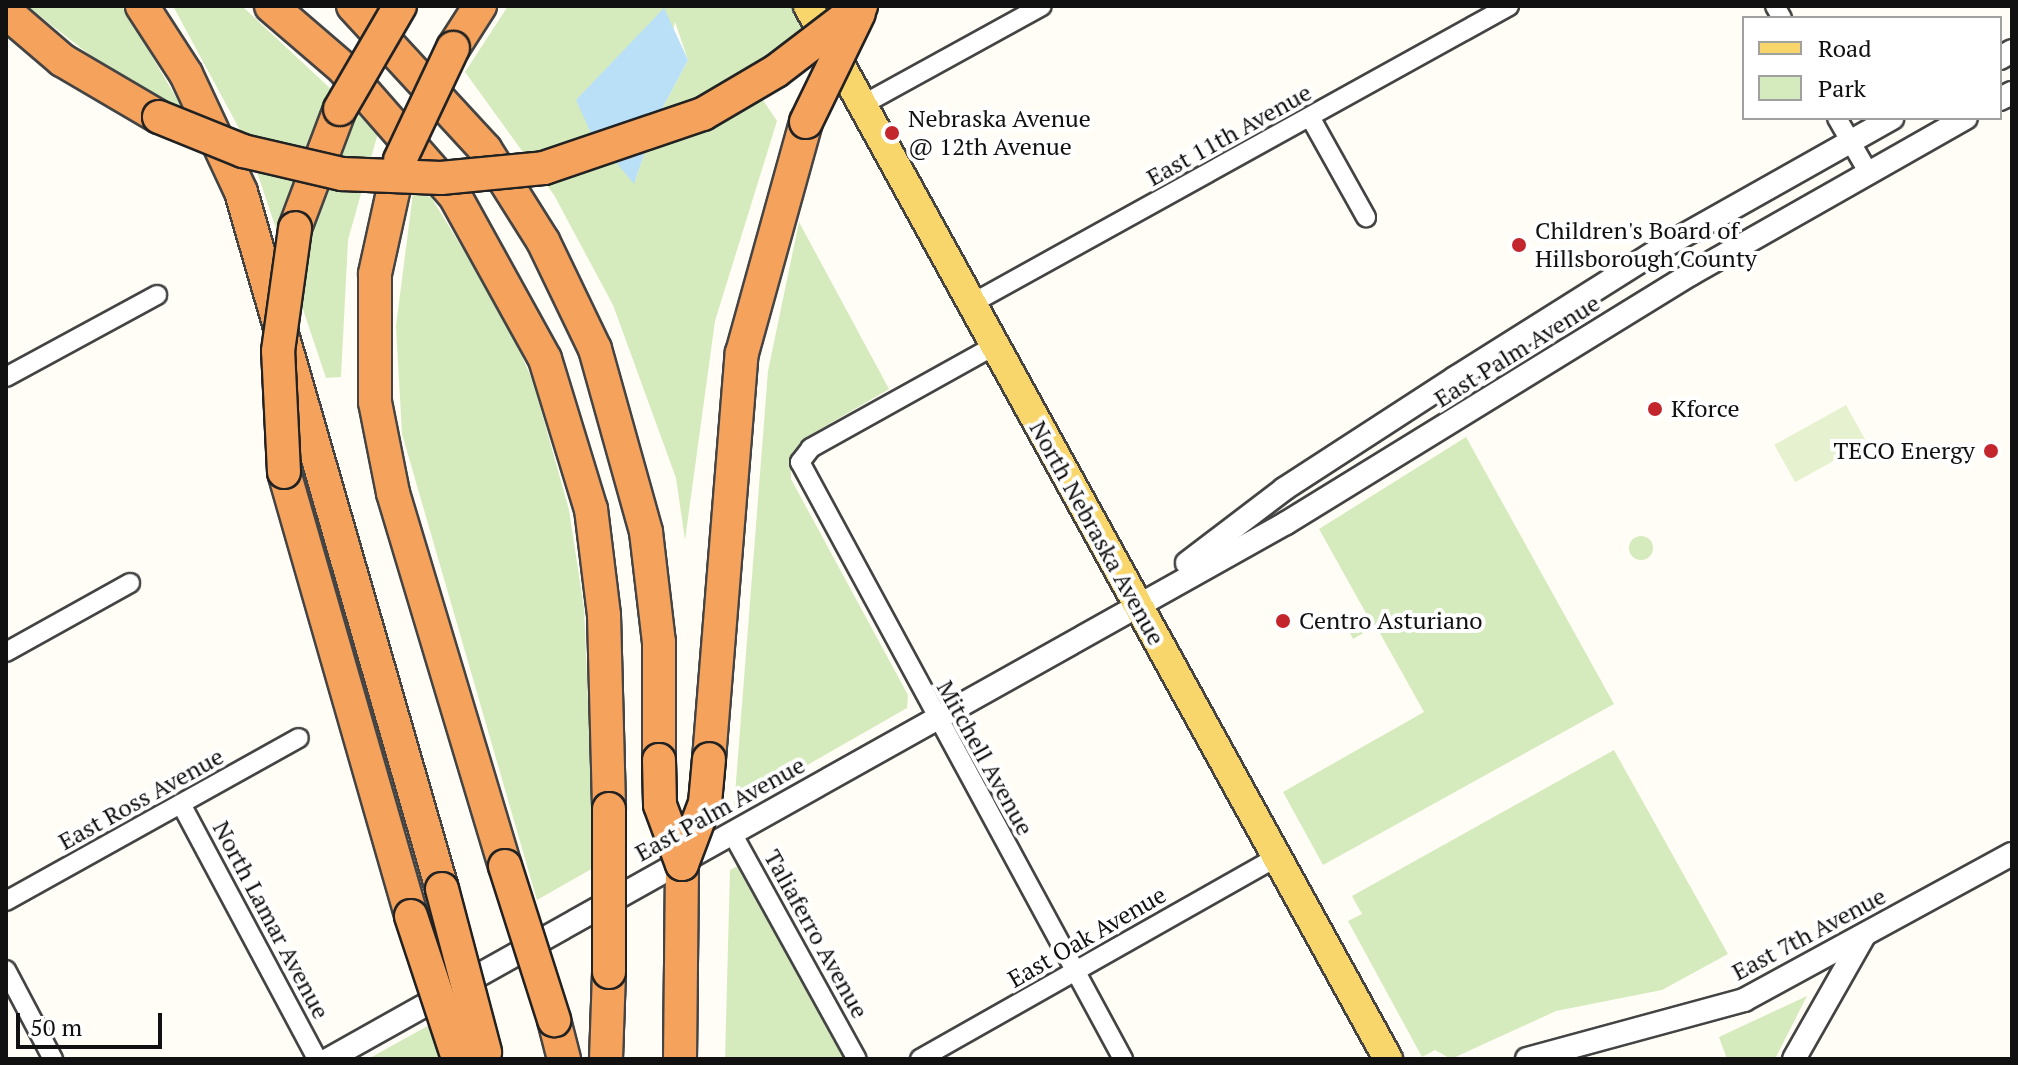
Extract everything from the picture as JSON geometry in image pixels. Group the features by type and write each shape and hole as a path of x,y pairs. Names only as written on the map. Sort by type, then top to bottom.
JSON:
{"highway":[{"path":"142,6 186,74 241,192 442,889 472,1057"},
{"path":"271,6 343,68 455,196 545,359 591,509 604,615 609,809 606,1059"},
{"path":"353,6 485,149 543,241 595,349 646,532 659,642 660,805 682,864"},
{"path":"400,6 340,109 295,228 278,351 284,472 411,916 472,1057"},
{"path":"480,6 453,48 400,160 375,274 375,402 393,493 564,1059"},
{"path":"6,12 62,60 159,117 243,151 342,174 441,178 544,168 703,114 776,71 862,6"},
{"path":"680,1059 682,864 705,803 742,353 806,122 862,6"}],"main road":[{"name":"North Nebraska Avenue","path":"808,6 1388,1059"}],"street":[{"path":"862,105 1042,6"},
{"name":"East 11th Avenue","path":"971,304 1509,6"},
{"path":"1310,117 1366,217"},
{"path":"1838,120 1868,172"},
{"name":"East Palm Avenue","path":"1136,603 1284,489 1455,378 1888,120"},
{"name":"East Palm Avenue","path":"329,1059 1136,603 1286,523 1868,172 1962,120"},
{"path":"8,370 157,295"},
{"name":"Mitchell Avenue","path":"994,346 811,448 800,462 804,481 1123,1059"},
{"path":"6,652 130,583"},
{"name":"East Ross Avenue","path":"6,901 299,738"},
{"name":"North Lamar Avenue","path":"181,804 317,1059"},
{"name":"Taliaferro Avenue","path":"732,833 857,1059"},
{"name":"East 7th Avenue","path":"1527,1059 1744,1000 2012,854"},
{"name":"East Oak Avenue","path":"920,1059 1277,857"},
{"path":"1794,1059 1864,936"},
{"path":"6,970 53,1059"}],"green space":[{"path":"27,6 122,6 186,114 109,70"},
{"path":"173,6 242,6 378,133 348,240 341,377 326,378 248,145"},
{"path":"508,6 792,6 808,33 747,76 777,121 715,321 685,540 676,478 613,305 554,195 465,72","holes":["675,22 688,60 655,122 634,184"]},
{"path":"413,193 431,197 503,315 533,381 569,510 584,608 595,867 537,900 402,434 396,326"},
{"path":"799,222 889,389 812,434 791,462 791,479 908,695 907,708 734,807 768,371"},
{"path":"1846,405 1867,443 1795,482 1774,445"},
{"path":"1466,437 1614,704 1323,865 1283,792 1424,712 1376,626 1353,639 1347,627 1367,615 1319,529"},
{"path":"1641,536 1650,539 1653,548 1650,557 1641,560 1632,557 1629,548 1632,539"},
{"path":"1614,750 1728,954 1662,990 1556,1011 1451,1059 1435,1050 1422,1057 1348,921 1362,914 1352,896"},
{"path":"738,866 844,1059 725,1059 730,870"},
{"path":"1807,996 1775,1059 1727,1059 1719,1037"},
{"path":"442,1018 455,1059 368,1059"}],"water":[{"path":"664,8 688,60 655,122 634,184 590,131 576,100"}],"place":[{"name":"Nebraska Avenue @ 12th Avenue","path":"892,133"},
{"name":"Children's Board of Hillsborough County","path":"1519,245"},
{"name":"Kforce","path":"1655,409"},
{"name":"TECO Energy","path":"1991,451"},
{"name":"Centro Asturiano","path":"1283,621"}]}
